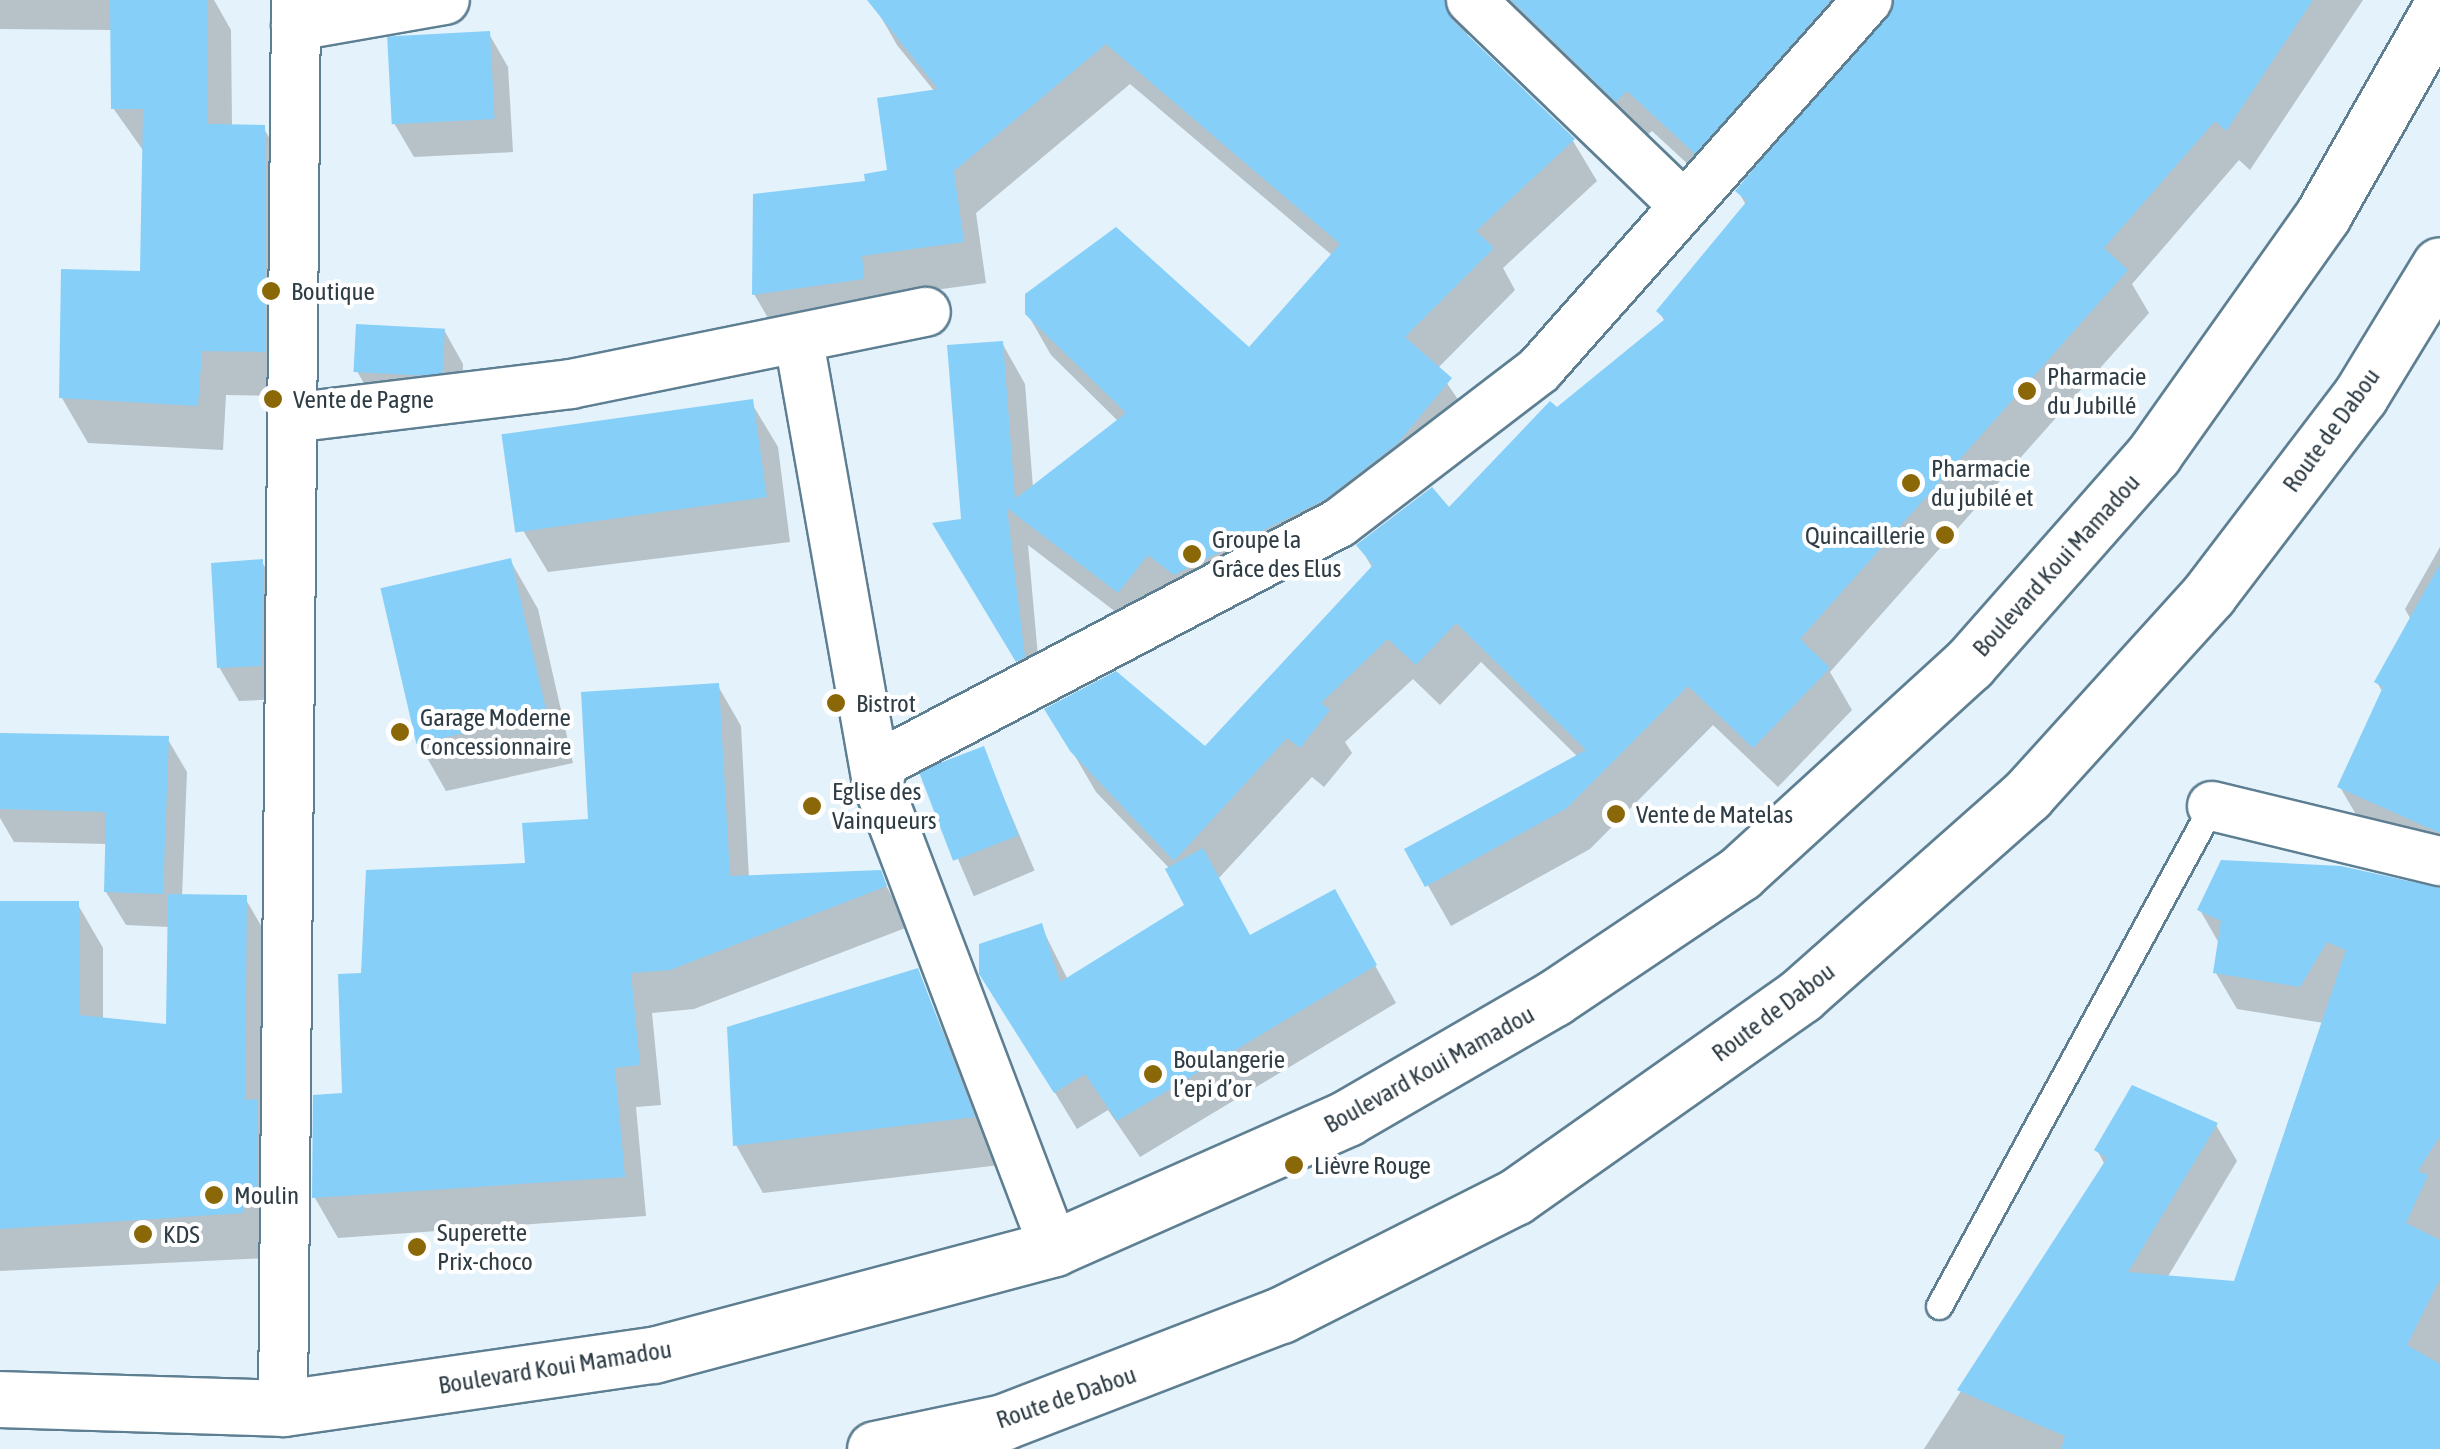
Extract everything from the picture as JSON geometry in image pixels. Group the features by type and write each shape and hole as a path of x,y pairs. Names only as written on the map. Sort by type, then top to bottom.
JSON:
{"main road":[{"name":"Boulevard Koui Mamadou","path":"0,1399 282,1408 653,1355 1054,1248 1347,1118 1554,998 1740,873 1969,664 2154,454 2323,215 2440,9"},
{"name":"Route de Dabou","path":"876,1449 1007,1435 1241,1334 1516,1197 1801,995 2027,795 2210,594 2360,396 2440,265"}],"street":[{"path":"282,1408 298,417 296,13 445,0"},
{"path":"1470,0 1684,206"},
{"path":"877,782 905,746 1339,523 1539,370 1868,0"},
{"path":"298,417 571,384 799,341 926,312"},
{"path":"799,341 877,782 1054,1248"},
{"path":"2212,806 2440,860"}],"lane":[{"path":"1938,1306 2212,806"}],"building":[{"path":"110,0 207,0 208,124 265,125 265,352 202,351 198,406 59,398 61,269 140,271 143,109 111,109"},
{"path":"867,0 1444,0 1452,20 1575,139 1476,231 1494,248 1405,337 1452,378 1397,444 1324,500 1174,575 1148,555 1118,593 1007,508 1025,657 1016,662 932,523 961,519 947,345 1003,341 1015,499 1126,413 1025,314 1025,294 1116,227 1249,347 1340,244 1106,44 954,171 964,242 862,256 864,279 752,295 753,194 865,181 864,174 887,170 877,98 938,89"},
{"path":"1511,0 1831,0 1695,154 1627,91 1616,102"},
{"path":"1895,0 2313,0 2226,131 2215,121 2104,248 2128,270 1800,639 1830,668 1753,748 1688,686 1567,808 1425,887 1404,849 1586,750 1456,623 1416,665 1388,639 1321,703 1330,710 1300,748 1287,738 1174,861 1070,751 1044,709 1116,671 1205,746 1373,565 1356,545 1432,487 1449,507 1550,401 1557,407 1665,319 1656,311 1747,201 1735,191"},
{"path":"490,31 495,119 392,124 387,36"},
{"path":"356,324 445,329 442,377 353,372"},
{"path":"753,399 767,497 515,532 501,434"},
{"path":"511,558 547,714 416,744 380,588"},
{"path":"263,559 262,666 217,668 211,563"},
{"path":"2440,564 2440,833 2337,787 2383,687 2374,682"},
{"path":"719,683 730,876 881,870 887,886 670,970 631,973 640,1065 615,1068 625,1177 312,1198 313,1095 342,1093 338,974 361,973 366,870 525,863 522,823 588,819 581,692"},
{"path":"0,733 169,736 163,894 104,892 106,812 0,809"},
{"path":"984,746 1018,836 953,861 919,771"},
{"path":"1203,848 1250,935 1335,889 1377,965 1117,1121 1085,1074 1054,1093 979,974 979,944 1042,923 1060,982 1184,905 1165,869"},
{"path":"2221,860 2341,866 2440,888 2440,1136 2418,1171 2428,1175 2406,1223 2440,1240 2440,1279 2407,1345 2440,1364 2440,1449 2061,1449 2065,1436 1957,1390 2107,1158 2094,1150 2132,1085 2218,1123 2128,1272 2234,1281 2346,950 2327,942 2300,987 2213,973 2221,921 2197,910"},
{"path":"168,894 247,895 245,1100 258,1099 257,1203 243,1204 244,1213 0,1229 0,901 79,901 79,1015 166,1024"},
{"path":"918,968 975,1117 733,1146 727,1027"}],"place":[{"name":"Boutique","path":"271,291"},
{"name":"Pharmacie du Jubillé","path":"2027,391"},
{"name":"Vente de Pagne","path":"273,399"},
{"name":"Pharmacie du jubilé et","path":"1911,483"},
{"name":"Quincaillerie","path":"1945,535"},
{"name":"Groupe la Grâce des Elus","path":"1192,554"},
{"name":"Bistrot","path":"836,703"},
{"name":"Garage Moderne Concessionnaire","path":"400,732"},
{"name":"Eglise des Vainqueurs","path":"812,806"},
{"name":"Vente de Matelas","path":"1616,814"},
{"name":"Boulangerie l’epi d’or","path":"1153,1074"},
{"name":"Lièvre Rouge","path":"1294,1165"},
{"name":"Moulin","path":"214,1195"},
{"name":"KDS","path":"143,1234"},
{"name":"Superette Prix-choco","path":"417,1247"}]}
